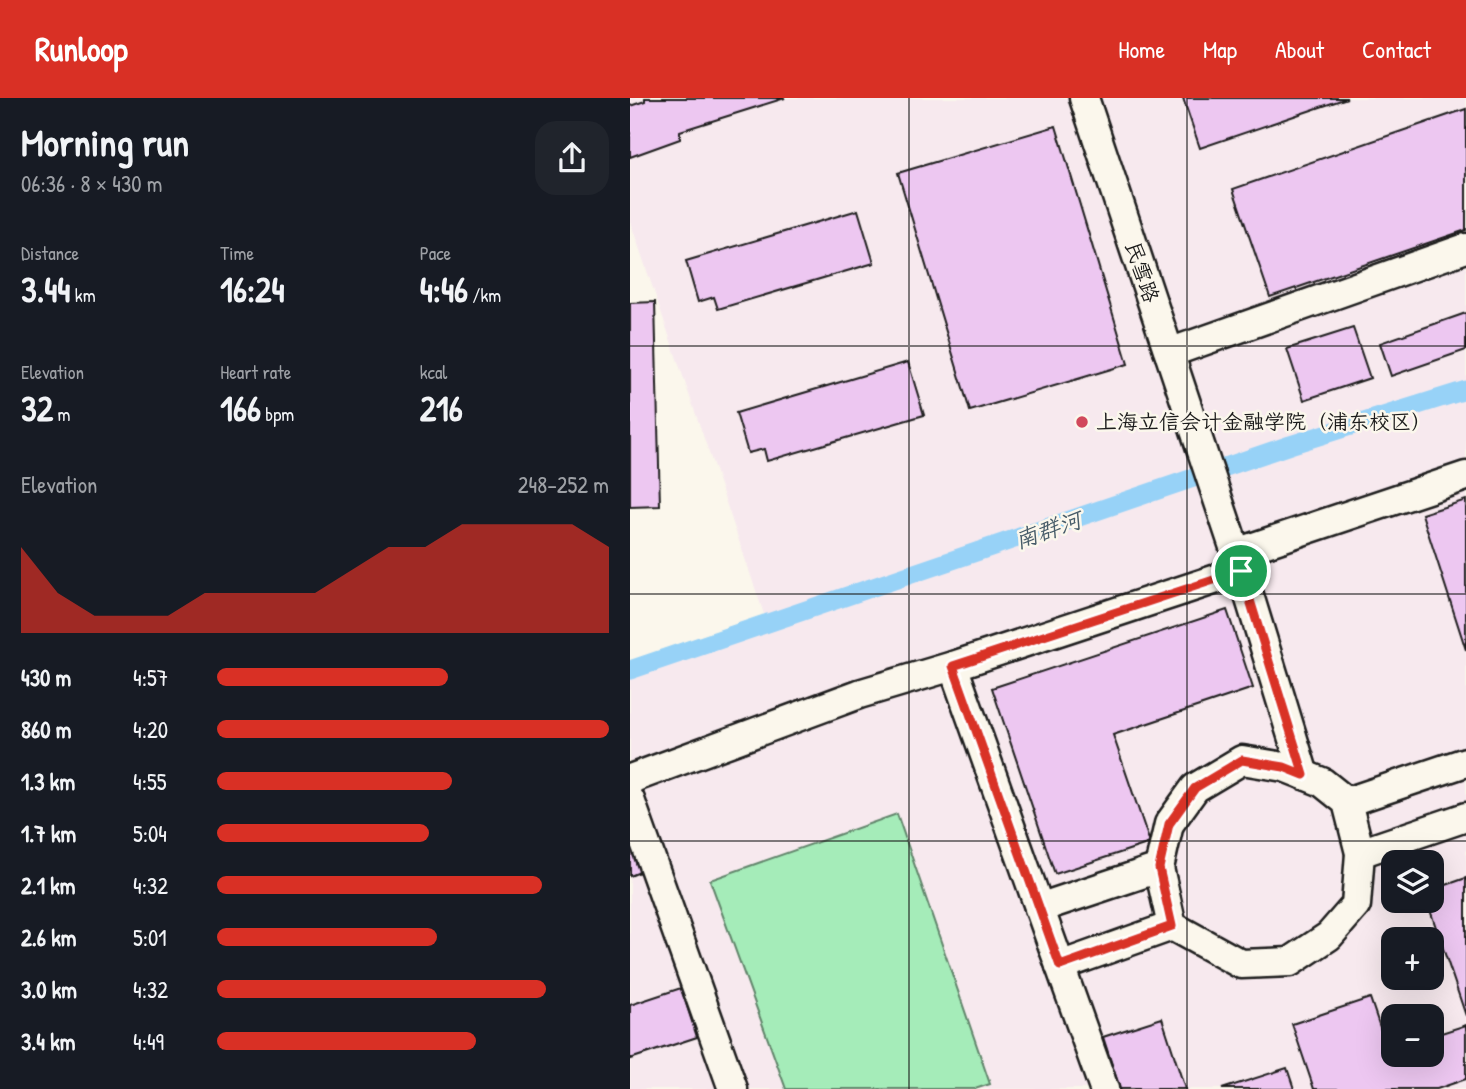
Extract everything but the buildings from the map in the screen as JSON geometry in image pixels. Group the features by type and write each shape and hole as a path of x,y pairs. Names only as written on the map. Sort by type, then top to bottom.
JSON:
{"street":[{"name":"民雪路","path":"1084,98 1239,562 1304,775"},
{"path":"1169,353 1466,248"},
{"path":"630,779 859,694 953,666 1466,476"},
{"path":"953,666 1104,1089"},
{"path":"1060,966 1172,926 1241,964 1290,962 1329,936 1356,905 1360,853 1347,802 1322,782 1284,767 1242,760 1195,788 1169,824 1159,868 1172,926"},
{"path":"1347,802 1466,762"},
{"path":"630,800 733,1089"},
{"path":"1360,853 1466,817"},
{"path":"1039,908 1159,868"}],"shaded area":[{"name":"上海立信会计金融学院（浦东校区）","path":"630,98 1466,98 1466,1089 630,1089 630,670 767,623 630,221"}],"green space":[{"path":"897,814 990,1084 975,1089 786,1089 710,880"}],"waterway":[{"name":"南群河","path":"630,670 1290,445 1466,390"}],"place":[{"name":"上海立信会计金融学院（浦东校区）","path":"1082,422"}],"route":[{"path":"1241,571 1304,775 1284,767 1242,760 1195,788 1169,824 1159,868 1172,926 1060,966 953,666 1241,571"}]}
